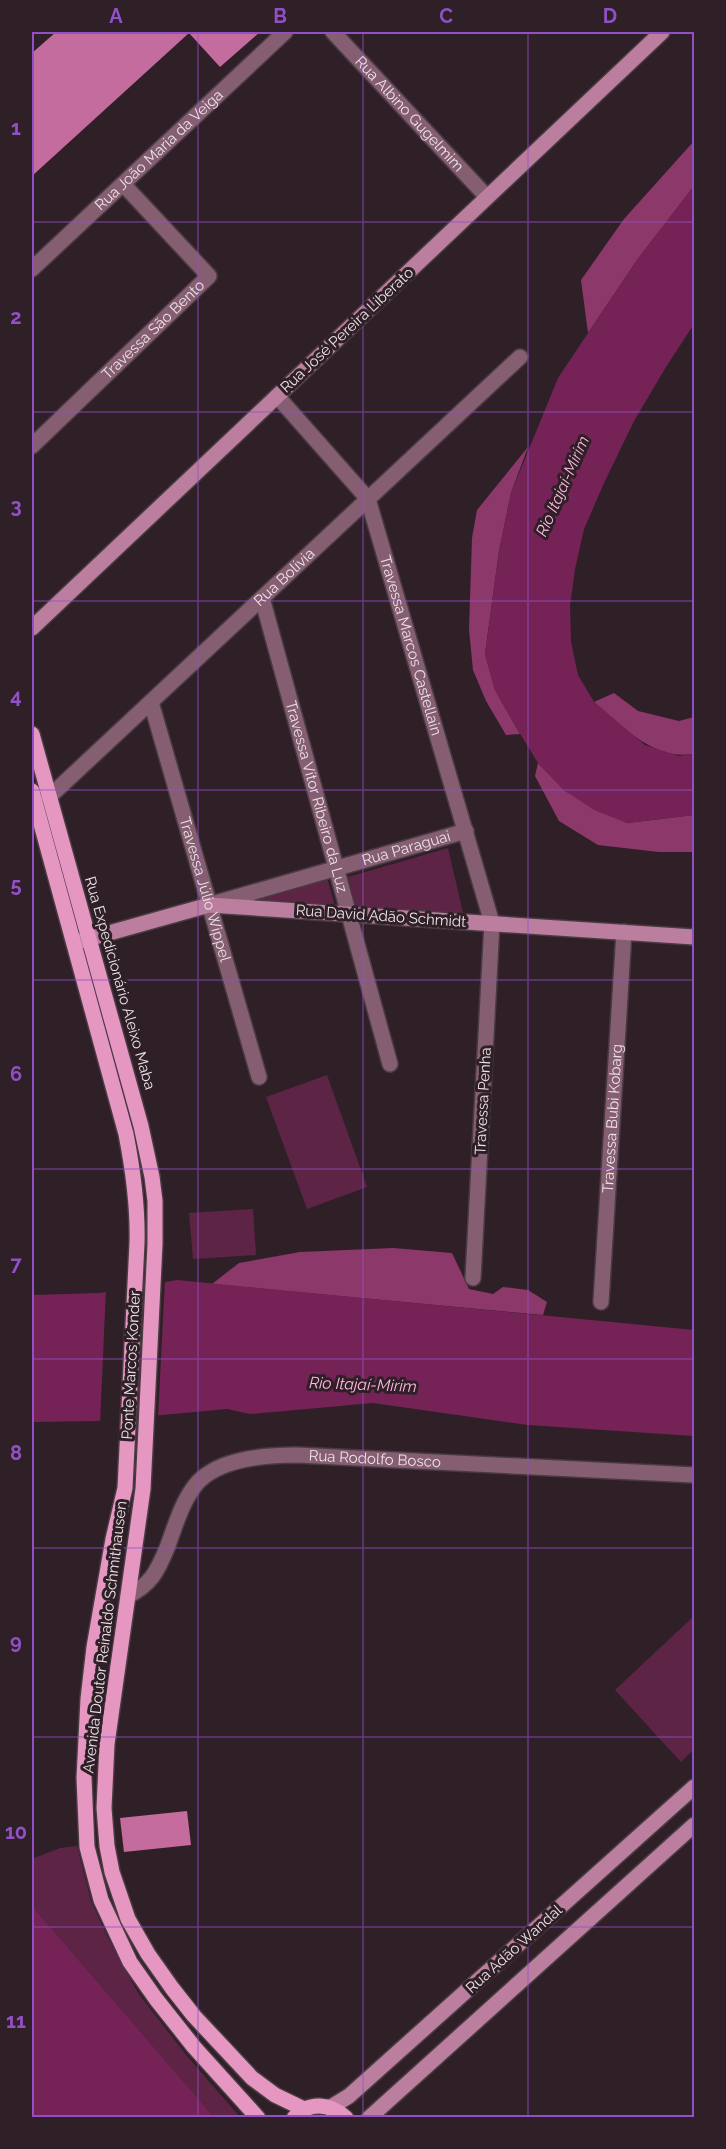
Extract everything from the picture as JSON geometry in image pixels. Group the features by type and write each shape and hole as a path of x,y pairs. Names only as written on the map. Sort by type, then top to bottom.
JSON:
{"main road":[{"name":"Rua José Pereira Liberato","path":"32,627 662,32"},
{"name":"Rua Expedicionário Aleixo Maba","path":"32,734 148,1154 155,1200 155,1244"},
{"path":"32,791 73,943"},
{"name":"Rua David Adão Schmidt","path":"73,943 209,905 694,937"},
{"name":"Ponte Marcos Konder","path":"73,943 126,1134 134,1180 137,1243 124,1488"},
{"name":"Ponte Marcos Konder","path":"143,1489 155,1244"},
{"name":"Avenida Doutor Reinaldo Schmithausen","path":"124,1488 94,1647 88,1699 84,1778 87,1846 101,1900 130,1962 156,2000 194,2047 258,2118"},
{"name":"Avenida Doutor Reinaldo Schmithausen","path":"143,1489 110,1712 104,1773 107,1846 115,1883 128,1919 148,1954 194,2016 252,2078 299,2113"},
{"path":"88,1699 110,1712"},
{"name":"Rua Adão Wandal","path":"331,2108 349,2096 694,1787"},
{"name":"Rua Adão Wandal","path":"369,2118 694,1825"},
{"path":"299,2113 322,2105 346,2118"}],"street":[{"name":"Rua João Maria da Veiga","path":"32,269 285,32"},
{"name":"Rua Albino Gugelmim","path":"333,32 488,197"},
{"name":"Travessa São Bento","path":"32,446 209,276 123,184"},
{"name":"Rua Bolívia","path":"49,797 520,357"},
{"name":"Travessa Marcos Castellain","path":"277,396 368,499 492,923"},
{"name":"Travessa Vítor Ribeiro da Luz","path":"262,598 390,1064"},
{"name":"Travessa Júlio Wippel","path":"151,702 258,1077"},
{"name":"Rua Paraguai","path":"209,905 466,831"},
{"name":"Travessa Penha","path":"474,1278 492,923"},
{"name":"Travessa Bubi Kobarg","path":"601,1302 624,932"},
{"name":"Rua Rodolfo Bosco","path":"128,1596 143,1588 158,1572 185,1503 197,1483 214,1469 237,1462 272,1455 297,1455 694,1475"}],"shaded area":[{"path":"694,141 694,186 637,260 588,333 581,280 624,219"},
{"path":"528,447 511,493 499,551 485,654 495,690 520,734 506,735 486,701 473,670 469,630 472,538 477,510"},
{"path":"614,693 638,711 679,721 694,717 694,754 679,755 652,747 628,731 594,702"},
{"path":"538,763 565,791 627,823 694,815 694,852 659,852 598,845 559,821 535,776"},
{"path":"448,848 463,913 355,908 348,877"},
{"path":"327,878 335,906 248,901"},
{"path":"327,1075 367,1187 307,1209 266,1097"},
{"path":"253,1209 256,1255 193,1259 189,1213"},
{"path":"393,1248 452,1253 469,1289 493,1294 503,1287 528,1290 547,1302 543,1315 212,1284 239,1263 300,1252"},
{"path":"694,1616 694,1749 681,1762 615,1690"},
{"path":"77,1846 91,1901 138,1993 187,2056 240,2117 214,2117 32,1906 32,1859 60,1848"}],"water":[{"name":"Rio Itajaí-Mirim","path":"694,186 694,324 634,421 604,483 584,529 570,606 571,642 578,675 594,702 645,745 679,756 694,754 694,815 627,823 594,810 565,791 538,763 495,690 485,654 499,551 511,493 558,378 637,260"},
{"name":"Rio Itajaí-Mirim","path":"177,1280 694,1330 694,1436 528,1425 373,1403 250,1414 227,1409 97,1421 32,1422 32,1295 100,1293"},
{"path":"32,1906 214,2117 32,2117"}],"pier":[{"path":"165,1279 158,1418 100,1424 106,1288"}],"building":[{"path":"56,32 260,32 220,67 189,33 32,176 32,53"},
{"path":"187,1811 191,1845 124,1852 120,1818"}]}
